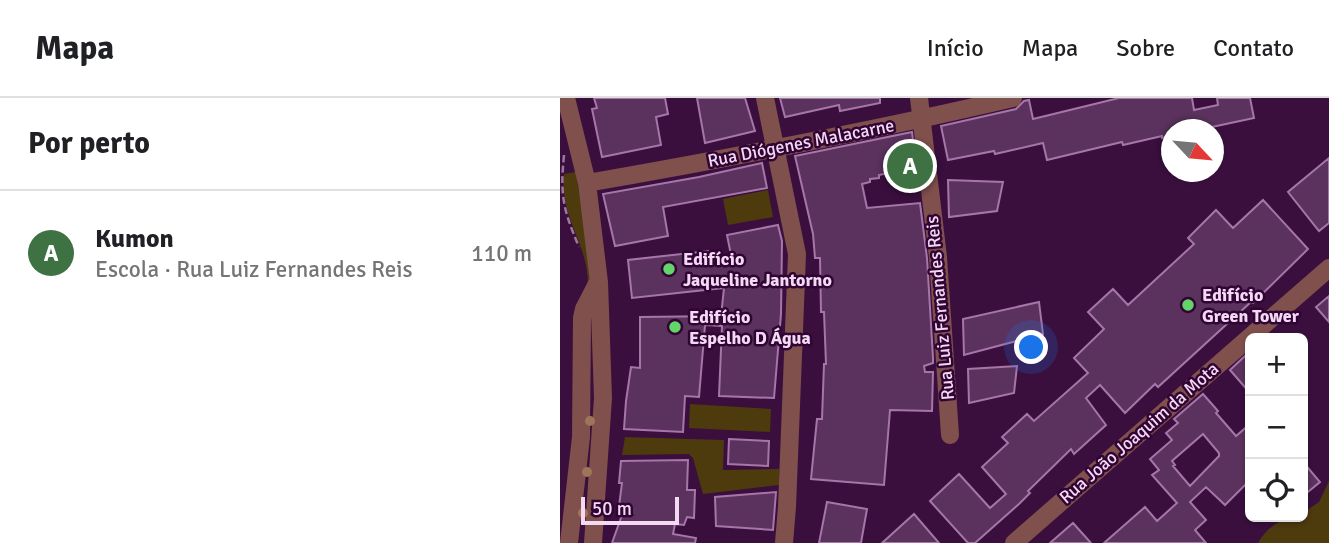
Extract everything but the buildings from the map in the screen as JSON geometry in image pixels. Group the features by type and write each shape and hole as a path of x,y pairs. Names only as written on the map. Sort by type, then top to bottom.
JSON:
{"street":[{"path":"566,98 587,183 598,282 603,398 593,543"},
{"path":"765,98 797,254 788,507 784,543"},
{"name":"Rua Luiz Fernandes Reis","path":"919,98 938,257 950,435"},
{"name":"Rua Diógenes Malacarne","path":"587,183 776,149 921,120 1013,98"},
{"name":"Rua João Joaquim da Mota","path":"1014,543 1329,268"},
{"path":"569,543 581,437 582,314 598,282"}],"shaded area":[{"path":"576,172 592,276 588,286 584,256 566,205 564,190 564,174"},
{"path":"768,190 773,217 728,225 723,199"},
{"path":"690,404 771,409 770,432 689,428"},
{"path":"625,437 724,440 723,470 779,469 779,485 703,494 693,458 689,454 622,455"},
{"path":"1329,481 1329,543 1258,543 1276,524 1308,522 1308,510 1319,502"}],"place":[{"name":"Kumon","path":"910,166"},
{"name":"Edifício Jaqueline Jantorno","path":"669,269"},
{"name":"Edifício Green Tower","path":"1188,305"},
{"name":"Edifício Espelho D Água","path":"675,327"}]}
